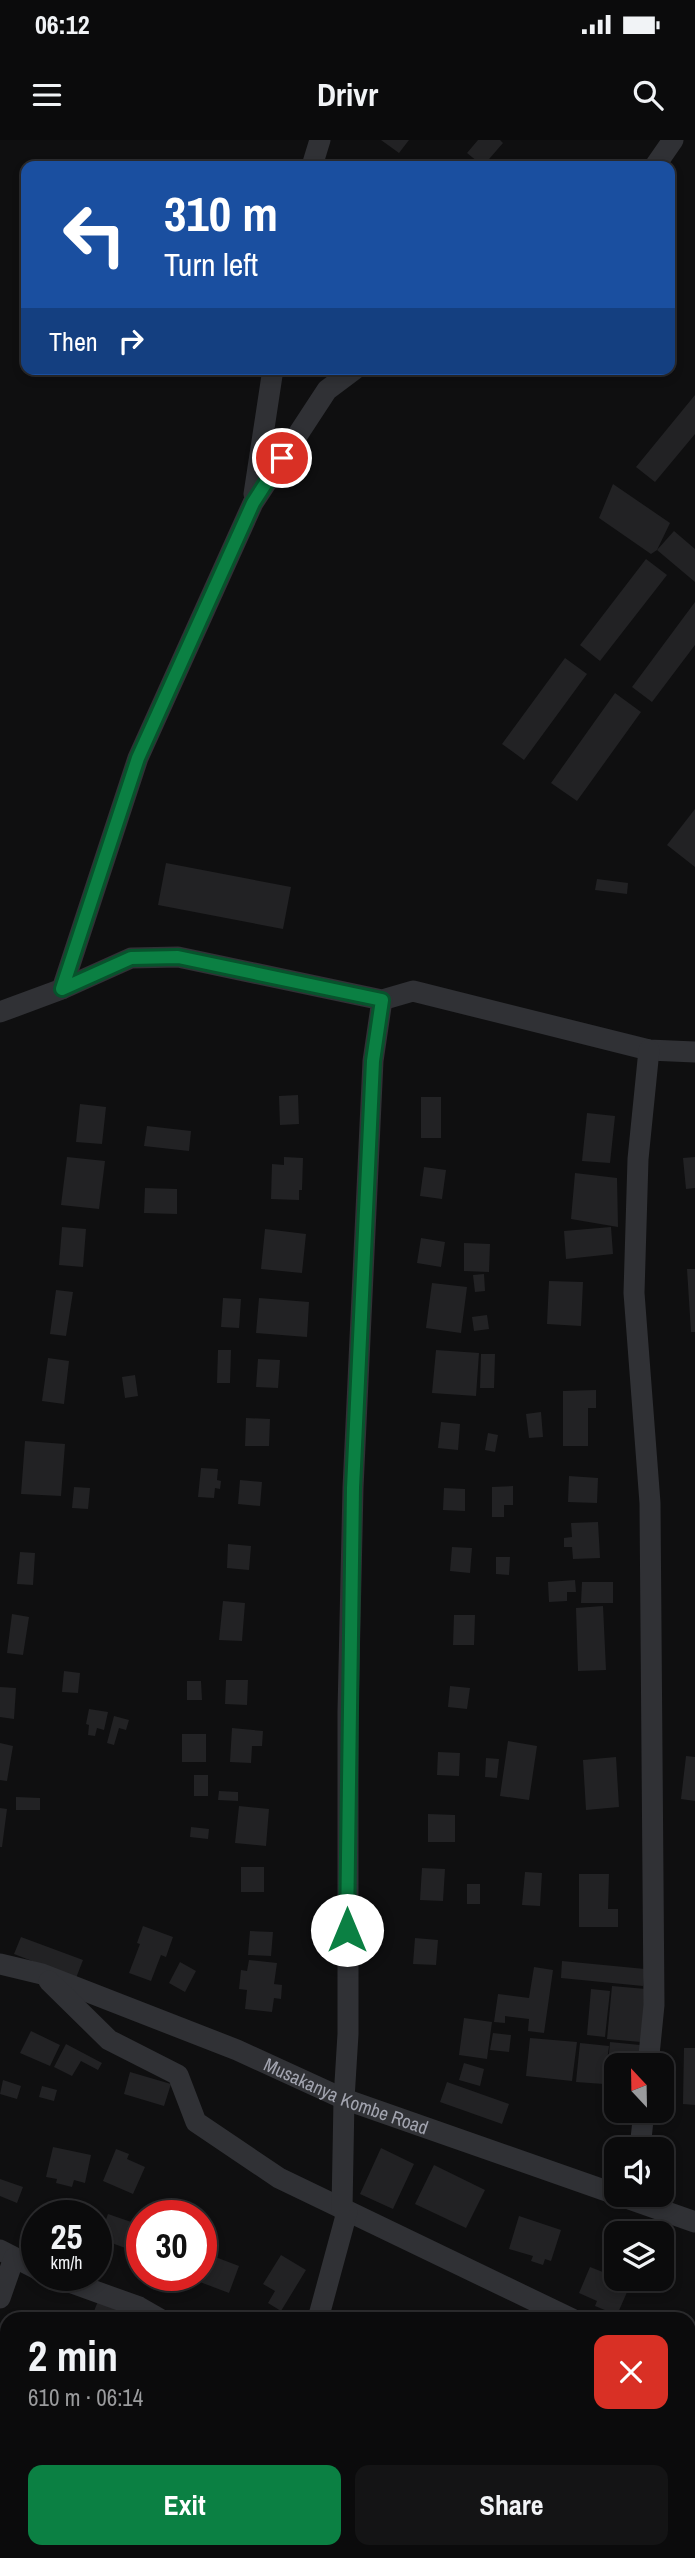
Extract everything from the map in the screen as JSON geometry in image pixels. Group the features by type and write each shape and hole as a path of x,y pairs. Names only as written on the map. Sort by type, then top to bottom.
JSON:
{"street":[{"path":"314,161 320,140"},
{"path":"658,161 673,140"},
{"path":"253,503 272,375"},
{"path":"62,989 138,758 253,503 327,390 347,375"},
{"path":"0,1012 62,989 131,958 178,957 382,1000 413,991 649,1050 695,1052"},
{"path":"347,2212 342,2208 348,2034 348,1712 353,1488 372,1075 382,1000"},
{"path":"649,1050 638,1159 634,1293 650,1503 654,2005 649,2053"},
{"name":"Musakanya Kombe Road","path":"0,1964 42,1974 237,2050 344,2099 604,2187"},
{"path":"42,1974 109,2040 178,2075 196,2122 279,2178 557,2312"},
{"name":"Musakanya Kombe Road","path":"658,2207 695,2222"},
{"path":"320,2312 347,2212"},
{"path":"0,2298 7,2254"},
{"path":"94,2291 148,2312"}],"building":[{"path":"381,140 409,140 399,153"},
{"path":"478,140 500,140 503,143 487,161 477,161 467,153"},
{"path":"695,395 695,434 655,482 636,467"},
{"path":"613,484 670,523 657,550 651,554 599,518"},
{"path":"674,531 695,549 695,582 657,550"},
{"path":"646,559 667,575 600,661 580,645"},
{"path":"695,602 695,645 652,702 632,687"},
{"path":"565,658 587,674 524,760 502,744"},
{"path":"615,693 641,712 577,801 551,783"},
{"path":"695,809 695,867 667,845"},
{"path":"166,863 291,887 283,929 158,905"},
{"path":"597,879 628,883 627,894 595,890"},
{"path":"298,1095 299,1124 280,1125 279,1096"},
{"path":"421,1097 441,1097 441,1138 421,1138"},
{"path":"80,1104 106,1107 102,1144 76,1142"},
{"path":"587,1113 615,1116 610,1163 582,1161"},
{"path":"147,1126 191,1131 189,1151 144,1146"},
{"path":"67,1157 105,1161 99,1209 61,1205"},
{"path":"284,1157 303,1158 299,1200 271,1199 272,1164 284,1165"},
{"path":"695,1157 695,1188 686,1189 683,1158"},
{"path":"424,1167 446,1170 442,1199 420,1196"},
{"path":"575,1173 617,1178 618,1227 571,1219"},
{"path":"145,1188 177,1189 177,1214 144,1213"},
{"path":"62,1227 86,1229 83,1267 59,1265"},
{"path":"611,1227 613,1254 566,1259 564,1231"},
{"path":"265,1229 306,1234 302,1273 261,1269"},
{"path":"421,1238 445,1242 441,1267 417,1263"},
{"path":"464,1243 490,1244 489,1272 464,1271"},
{"path":"687,1269 695,1269 695,1332 691,1332"},
{"path":"484,1274 485,1291 475,1292 473,1275"},
{"path":"549,1281 583,1282 581,1326 547,1324"},
{"path":"432,1283 467,1287 461,1333 426,1328"},
{"path":"56,1290 73,1292 66,1336 50,1334"},
{"path":"223,1298 241,1299 239,1328 221,1327"},
{"path":"259,1298 309,1302 307,1337 256,1333"},
{"path":"487,1315 489,1329 474,1331 472,1317"},
{"path":"218,1350 231,1350 230,1383 217,1383"},
{"path":"436,1350 479,1353 476,1396 432,1393"},
{"path":"481,1354 495,1354 494,1388 480,1388"},
{"path":"48,1358 69,1361 64,1404 42,1401"},
{"path":"258,1359 280,1360 278,1388 256,1387"},
{"path":"135,1375 138,1396 125,1398 122,1377"},
{"path":"596,1390 596,1408 588,1408 588,1446 563,1446 563,1391"},
{"path":"541,1412 543,1437 529,1438 526,1414"},
{"path":"246,1418 270,1419 269,1446 245,1446"},
{"path":"441,1422 460,1424 458,1450 438,1448"},
{"path":"488,1433 498,1435 495,1452 485,1450"},
{"path":"25,1441 65,1444 61,1496 21,1494"},
{"path":"201,1468 218,1469 220,1489 215,1488 214,1498 198,1497"},
{"path":"569,1476 598,1478 597,1503 568,1502"},
{"path":"240,1480 262,1482 260,1506 238,1504"},
{"path":"513,1486 513,1505 504,1505 504,1517 492,1517 492,1487"},
{"path":"74,1487 90,1488 88,1509 72,1508"},
{"path":"444,1488 465,1489 465,1511 443,1510"},
{"path":"598,1522 600,1558 573,1559 572,1547 564,1547 564,1538 572,1537 571,1523"},
{"path":"228,1544 251,1546 249,1570 227,1568"},
{"path":"452,1547 472,1548 470,1573 450,1571"},
{"path":"20,1552 35,1553 33,1585 17,1584"},
{"path":"496,1557 510,1557 509,1575 496,1574"},
{"path":"575,1580 576,1592 567,1592 567,1601 549,1602 548,1582"},
{"path":"582,1582 613,1582 613,1603 581,1603"},
{"path":"223,1601 245,1603 242,1641 219,1640"},
{"path":"603,1606 606,1670 578,1671 576,1608"},
{"path":"12,1614 29,1617 23,1655 7,1653"},
{"path":"454,1615 475,1615 474,1645 453,1645"},
{"path":"64,1671 80,1673 78,1693 62,1692"},
{"path":"226,1680 248,1680 247,1705 225,1704"},
{"path":"187,1681 201,1681 202,1700 187,1700"},
{"path":"450,1686 470,1688 467,1709 448,1707"},
{"path":"0,1687 16,1688 14,1719 0,1717"},
{"path":"89,1709 108,1712 104,1730 97,1728 95,1736 88,1735 89,1725 86,1724"},
{"path":"114,1716 129,1720 126,1730 119,1728 114,1745 107,1743"},
{"path":"232,1728 263,1731 262,1746 252,1746 251,1763 230,1762"},
{"path":"182,1734 206,1734 206,1762 182,1762"},
{"path":"508,1741 537,1746 529,1800 500,1796"},
{"path":"0,1743 13,1746 7,1781 0,1780"},
{"path":"438,1752 460,1753 459,1776 437,1775"},
{"path":"686,1756 695,1757 695,1801 681,1799"},
{"path":"616,1757 619,1807 586,1810 583,1760"},
{"path":"486,1758 499,1759 497,1778 485,1777"},
{"path":"194,1775 208,1775 208,1796 194,1796"},
{"path":"219,1791 238,1792 238,1801 218,1800"},
{"path":"16,1797 40,1798 40,1810 16,1810"},
{"path":"239,1806 269,1809 266,1846 235,1843"},
{"path":"0,1808 7,1809 2,1847 0,1847"},
{"path":"428,1814 455,1815 455,1842 428,1842"},
{"path":"191,1827 209,1829 208,1839 190,1837"},
{"path":"241,1867 264,1867 264,1892 241,1892"},
{"path":"422,1868 445,1869 443,1901 420,1900"},
{"path":"525,1872 542,1873 540,1906 522,1905"},
{"path":"579,1874 609,1874 608,1909 618,1909 618,1927 579,1927"},
{"path":"467,1884 480,1884 480,1904 467,1904"},
{"path":"143,1926 173,1937 166,1957 161,1955 151,1981 129,1973 140,1944 137,1943"},
{"path":"250,1931 273,1932 271,1956 248,1955"},
{"path":"21,1937 83,1960 76,1978 14,1954"},
{"path":"415,1938 438,1940 436,1965 413,1964"},
{"path":"249,1960 277,1963 274,1984 282,1985 281,1999 274,1998 272,2012 245,2009 247,1990 239,1989 241,1970 247,1971"},
{"path":"562,1961 645,1969 643,1986 561,1978"},
{"path":"180,1962 196,1971 185,1992 169,1983"},
{"path":"534,1967 553,1970 544,2033 528,2031 529,2019 505,2016 505,2023 494,2022 498,1994 529,1998"},
{"path":"612,1986 646,1989 641,2042 607,2039"},
{"path":"591,1989 610,1991 605,2037 587,2035"},
{"path":"464,2018 492,2022 487,2059 459,2055"},
{"path":"31,2031 60,2045 50,2066 20,2053"},
{"path":"493,2033 511,2035 509,2052 490,2050"},
{"path":"530,2038 577,2042 572,2081 526,2076"},
{"path":"610,2042 640,2045 639,2053 609,2053"},
{"path":"580,2043 609,2046 608,2053 604,2053 604,2084 576,2082"},
{"path":"66,2044 102,2063 98,2070 81,2061 72,2076 54,2067"},
{"path":"684,2048 695,2048 695,2105 683,2104"},
{"path":"464,2063 484,2069 480,2086 459,2080"},
{"path":"130,2072 171,2084 164,2106 124,2094"},
{"path":"3,2080 21,2086 17,2099 0,2094"},
{"path":"447,2082 509,2104 502,2124 440,2102"},
{"path":"42,2086 57,2090 54,2101 39,2097"},
{"path":"53,2147 91,2155 85,2183 74,2180 72,2187 46,2177"},
{"path":"381,2148 414,2164 393,2209 360,2194"},
{"path":"116,2149 129,2154 127,2159 145,2167 133,2194 103,2181"},
{"path":"434,2165 485,2190 466,2228 415,2204"},
{"path":"0,2179 23,2187 17,2203 0,2196"},
{"path":"112,2215 126,2220 126,2248 112,2243"},
{"path":"519,2216 561,2230 551,2261 545,2259 543,2265 531,2261 533,2256 509,2249"},
{"path":"281,2255 306,2270 281,2311 268,2303 275,2291 263,2284"},
{"path":"217,2258 239,2266 229,2293 217,2288"},
{"path":"590,2267 604,2272 604,2291 628,2291 618,2312 610,2312 595,2306 597,2301 579,2293"},
{"path":"98,2301 122,2311 122,2312 94,2312"}],"route":[{"path":"282,458 253,503 138,758 62,989 131,958 178,957 382,1000 373,1061 353,1488 347,1930"}]}
